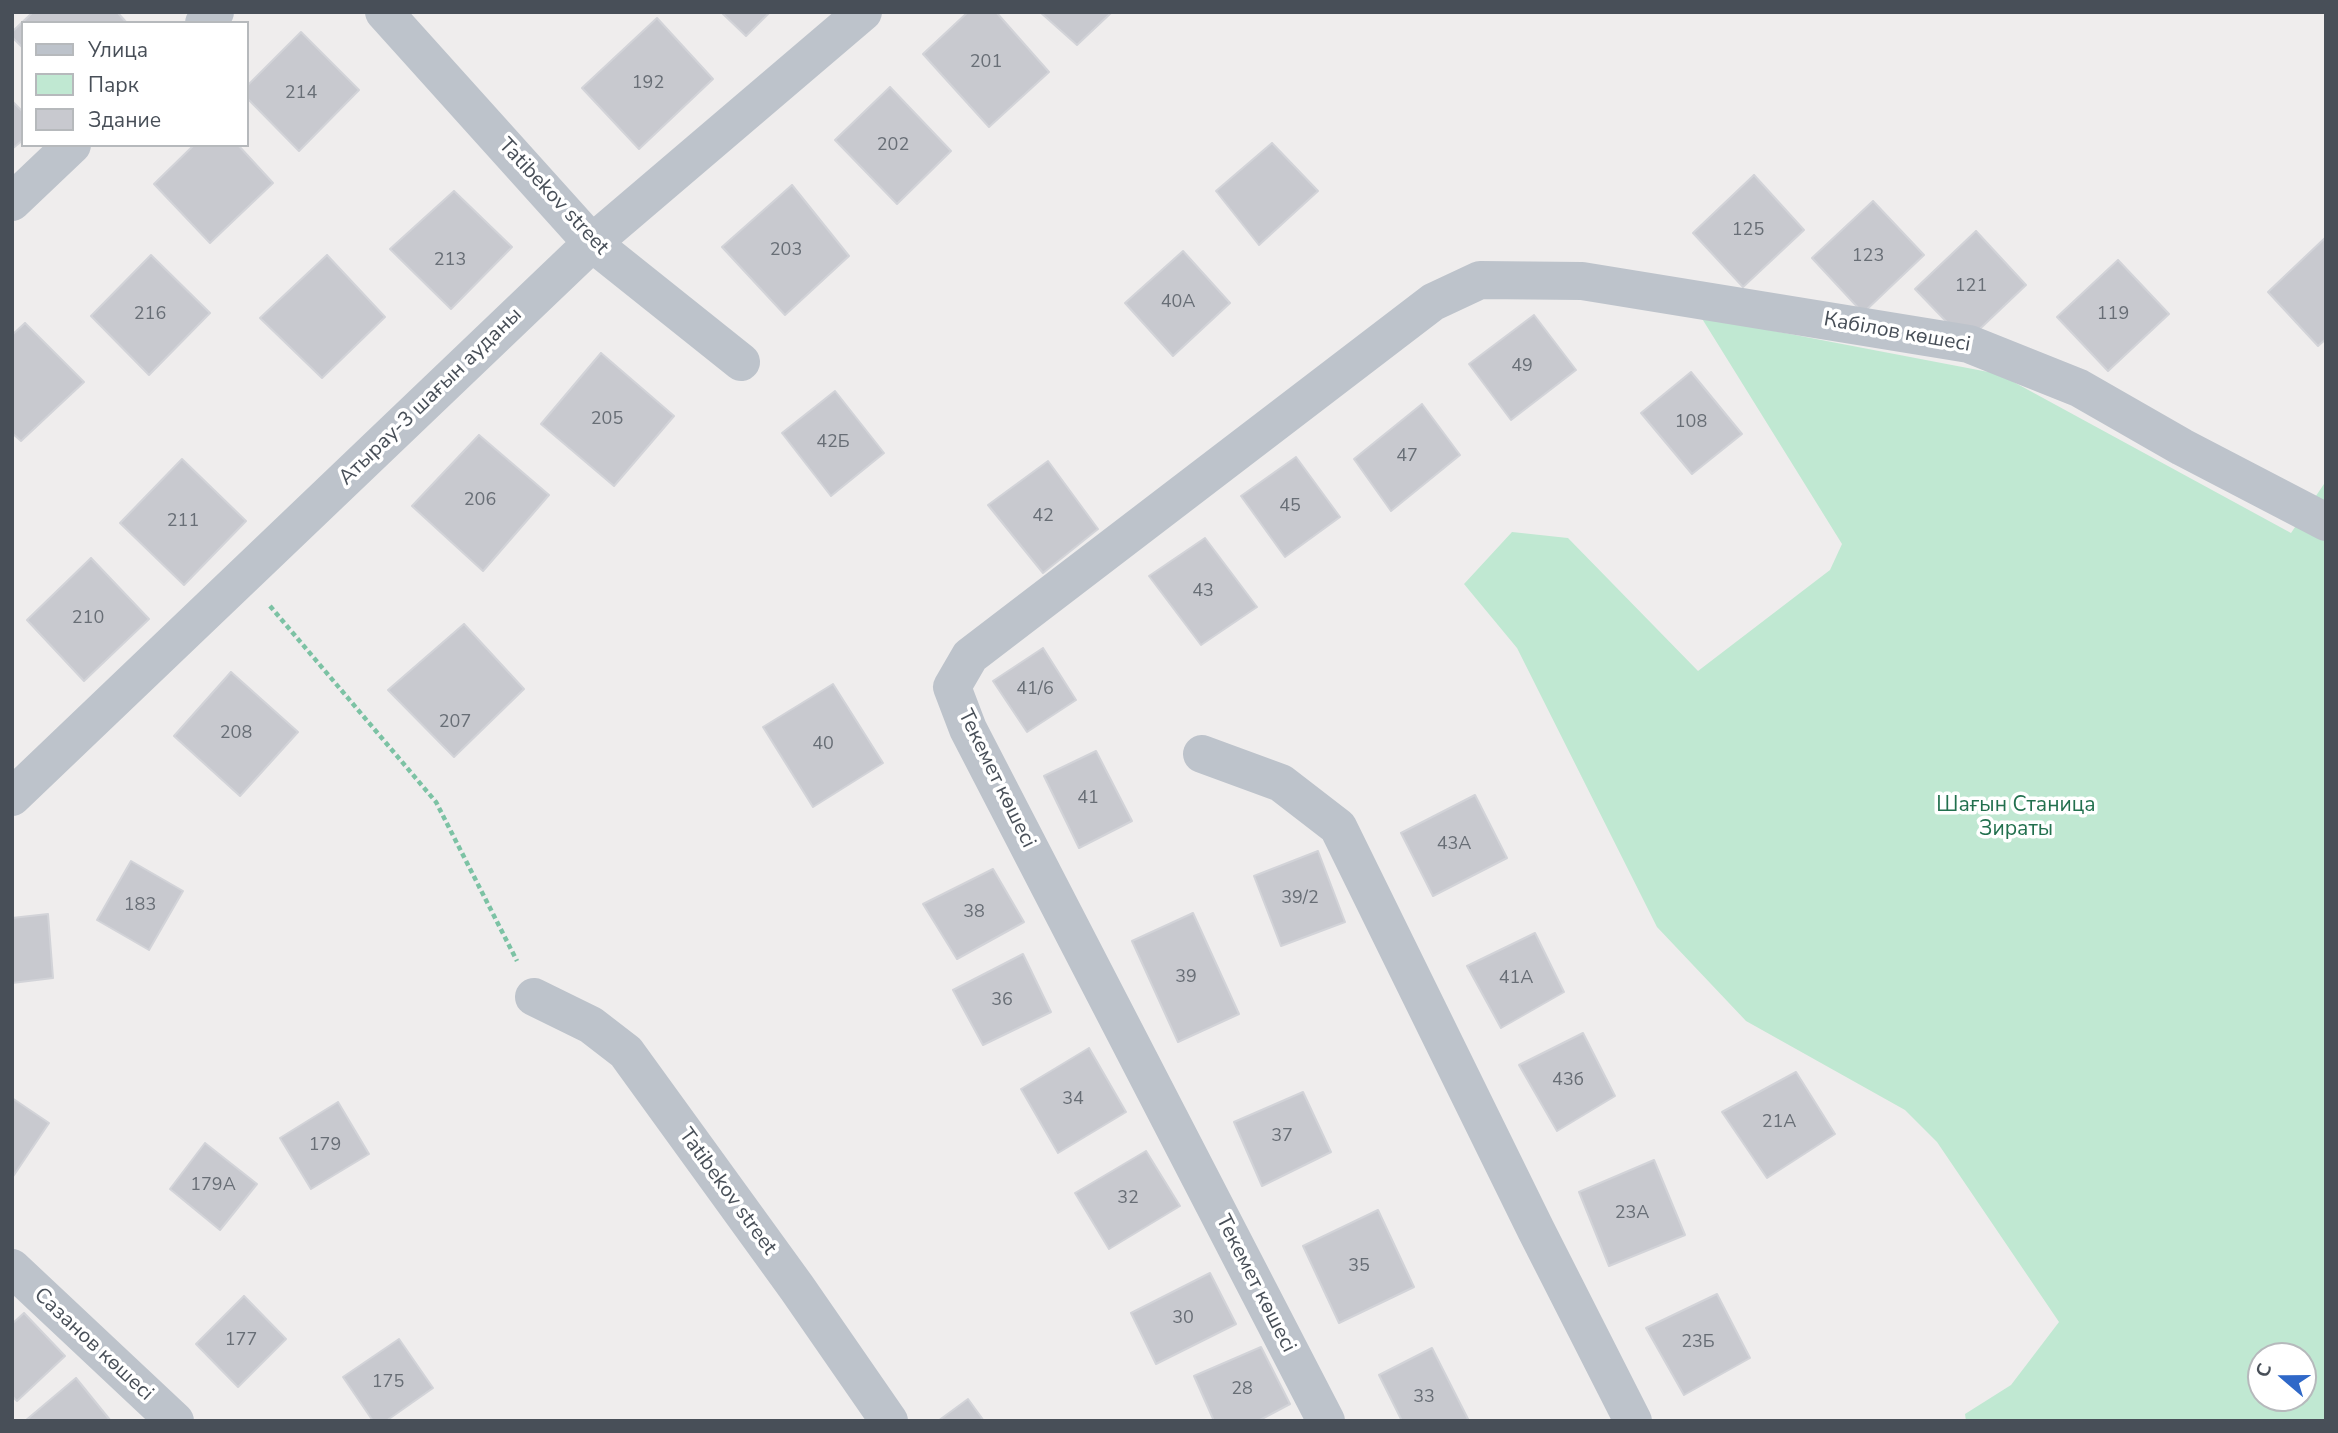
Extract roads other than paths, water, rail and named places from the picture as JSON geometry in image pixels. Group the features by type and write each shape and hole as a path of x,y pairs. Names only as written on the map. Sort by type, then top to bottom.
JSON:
{"street":[{"name":"Tatibekov street","path":"384,12 592,243 741,362"},
{"name":"Атырау-3 шағын ауданы","path":"12,797 592,243 863,12"},
{"path":"12,202 70,147"},
{"name":"Кабілов көшесі","path":"1433,302 1480,280 1582,281 1969,344 2079,388 2182,447 2326,522"},
{"name":"Текемет көшесі","path":"1326,1421 968,729 952,687 970,656 1433,302"},
{"path":"1202,754 1281,783 1338,827 1633,1421"},
{"name":"Tatibekov street","path":"534,997 591,1025 626,1052 797,1288 889,1421"},
{"name":"Сазанов көшесі","path":"12,1268 175,1421"}],"park label":[{"name":"Шағын Станица Зираты","path":"2016,818"}]}
